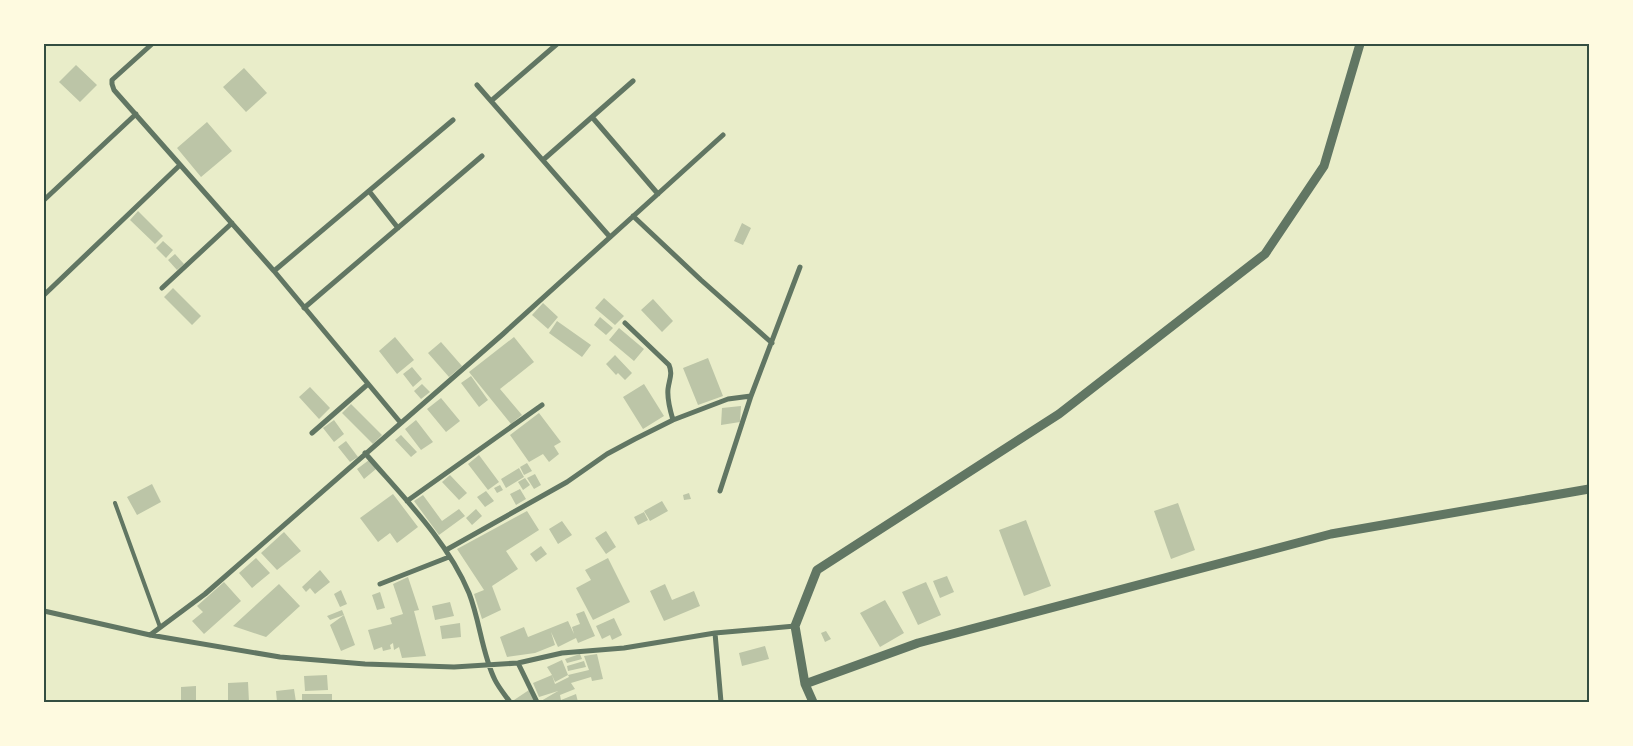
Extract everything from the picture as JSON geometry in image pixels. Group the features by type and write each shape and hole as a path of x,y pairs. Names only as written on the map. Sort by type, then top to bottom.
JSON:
{"street":[{"path":"152,44 112,80 114,90 232,222 400,422"},
{"path":"491,101 557,44"},
{"path":"813,702 805,684 794,626 817,570 1059,414 1265,254 1324,166 1360,44"},
{"path":"543,160 633,81"},
{"path":"477,85 610,237"},
{"path":"44,200 136,114"},
{"path":"592,117 658,194"},
{"path":"274,271 453,120"},
{"path":"150,635 205,594 503,334 723,136"},
{"path":"304,308 482,156"},
{"path":"44,295 180,165"},
{"path":"369,191 398,228"},
{"path":"633,216 772,343"},
{"path":"162,288 232,222"},
{"path":"720,491 751,396 800,267"},
{"path":"625,323 669,365 671,371 668,389 669,406 673,420"},
{"path":"312,433 368,384"},
{"path":"446,550 567,482 607,454 673,420 728,399 751,396"},
{"path":"407,501 542,405"},
{"path":"365,453 446,550 468,592 480,624 495,680 510,702"},
{"path":"805,684 918,643 1331,534 1589,489"},
{"path":"380,584 450,557"},
{"path":"44,611 150,635 280,657 365,664 454,667 518,663 562,654 624,648 715,633 794,626"},
{"path":"715,633 721,702"},
{"path":"518,663 538,702"}],"lane":[{"path":"115,503 160,628"}],"building":[{"path":"76,65 97,85 80,102 59,82"},
{"path":"244,68 267,93 246,112 223,87"},
{"path":"207,122 232,151 201,177 177,148"},
{"path":"138,211 163,236 155,244 130,220"},
{"path":"742,223 751,228 743,245 734,241"},
{"path":"163,241 173,250 166,258 156,248"},
{"path":"175,254 184,264 177,270 168,260"},
{"path":"173,288 201,316 192,325 164,297"},
{"path":"604,298 624,316 615,325 595,308"},
{"path":"653,299 673,321 662,332 641,310"},
{"path":"543,303 558,317 548,329 532,315"},
{"path":"600,317 613,328 606,335 594,325"},
{"path":"557,321 591,345 582,357 549,333"},
{"path":"619,328 644,349 634,361 609,340"},
{"path":"395,337 414,360 397,374 379,351"},
{"path":"514,337 534,362 500,389 522,415 511,424 469,372"},
{"path":"441,342 462,366 449,377 428,353"},
{"path":"615,355 632,373 625,380 618,373 616,375 606,364"},
{"path":"708,358 723,396 698,405 683,368"},
{"path":"412,367 422,379 413,387 403,374"},
{"path":"471,376 488,400 479,407 461,383"},
{"path":"422,384 430,392 421,399 414,391"},
{"path":"644,384 664,416 643,429 623,397"},
{"path":"310,387 330,408 319,419 299,397"},
{"path":"441,398 460,421 446,432 427,409"},
{"path":"351,404 382,435 373,444 342,413"},
{"path":"741,406 740,422 721,425 722,408"},
{"path":"539,413 561,442 554,446 559,454 549,462 543,454 529,462 510,435"},
{"path":"334,420 344,434 334,442 323,428"},
{"path":"416,420 433,442 421,450 405,429"},
{"path":"401,435 417,452 411,457 395,440"},
{"path":"346,441 358,457 350,462 338,447"},
{"path":"479,455 499,482 488,490 468,464"},
{"path":"369,460 376,469 364,479 357,469"},
{"path":"527,463 532,471 524,475 520,467"},
{"path":"519,468 524,477 506,488 501,479"},
{"path":"535,474 541,485 534,489 527,478"},
{"path":"450,475 467,493 459,500 442,482"},
{"path":"525,478 530,485 523,490 518,482"},
{"path":"152,484 161,502 137,515 127,497"},
{"path":"500,485 503,490 497,493 494,488"},
{"path":"520,489 526,499 516,505 510,494"},
{"path":"486,491 494,501 485,507 477,497"},
{"path":"689,493 691,499 684,500 683,495"},
{"path":"393,494 418,527 397,543 390,533 378,542 360,518"},
{"path":"423,495 442,521 459,509 465,516 439,535 414,501"},
{"path":"662,501 668,511 650,521 644,511"},
{"path":"1178,503 1195,550 1171,559 1154,511"},
{"path":"476,509 482,516 472,525 466,518"},
{"path":"527,511 539,530 506,551 518,569 492,586 501,610 482,619 474,594 484,590 457,549"},
{"path":"644,512 648,520 638,525 634,517"},
{"path":"1026,520 1051,586 1024,596 999,530"},
{"path":"562,521 572,535 558,544 549,529"},
{"path":"606,531 616,547 606,554 595,538"},
{"path":"284,532 301,551 277,570 261,553"},
{"path":"541,546 547,554 536,562 530,554"},
{"path":"256,558 270,573 252,588 239,573"},
{"path":"608,558 630,602 593,620 576,588 591,580 585,570"},
{"path":"320,570 330,582 315,594 310,588 306,592 302,587"},
{"path":"947,576 954,592 940,598 933,581"},
{"path":"408,577 419,610 414,611 426,656 402,658 399,647 394,650 393,643 390,645 391,649 383,651 382,647 374,650 368,630 392,624 390,618 403,614 393,584"},
{"path":"224,582 241,601 204,634 192,621 203,612 197,606"},
{"path":"926,582 941,615 918,625 902,592"},
{"path":"279,584 300,606 266,637 233,626"},
{"path":"665,584 672,600 694,591 700,606 664,621 650,591"},
{"path":"341,590 347,604 340,607 334,594"},
{"path":"380,592 385,608 377,610 372,595"},
{"path":"885,600 904,633 880,647 860,613"},
{"path":"450,602 454,616 435,620 432,606"},
{"path":"342,610 344,615 330,620 327,616"},
{"path":"584,611 595,636 578,643 576,638 558,647 551,632 555,645 535,653 507,657 500,637 524,627 528,637 568,621 574,634 572,627 580,624 576,614"},
{"path":"344,615 355,645 341,651 330,625"},
{"path":"614,618 622,635 612,640 610,635 602,639 596,626"},
{"path":"460,623 461,637 442,639 440,626"},
{"path":"826,631 831,639 825,642 821,633"},
{"path":"765,646 769,659 742,666 739,653"},
{"path":"580,654 582,659 567,663 565,659"},
{"path":"597,654 603,679 592,681 591,677 571,683 575,689 560,695 561,700 576,694 578,702 542,702 558,691 539,697 533,683 552,675 555,684 569,677 568,675 589,670 584,656"},
{"path":"562,660 568,675 555,682 547,667"},
{"path":"584,661 586,667 568,671 567,666"},
{"path":"327,675 328,690 305,691 304,676"},
{"path":"248,682 249,702 228,702 228,683"},
{"path":"196,686 196,702 181,702 181,687"},
{"path":"294,689 296,702 277,702 276,691"},
{"path":"529,690 535,702 511,702"},
{"path":"302,694 332,694 332,702 302,702"}]}
